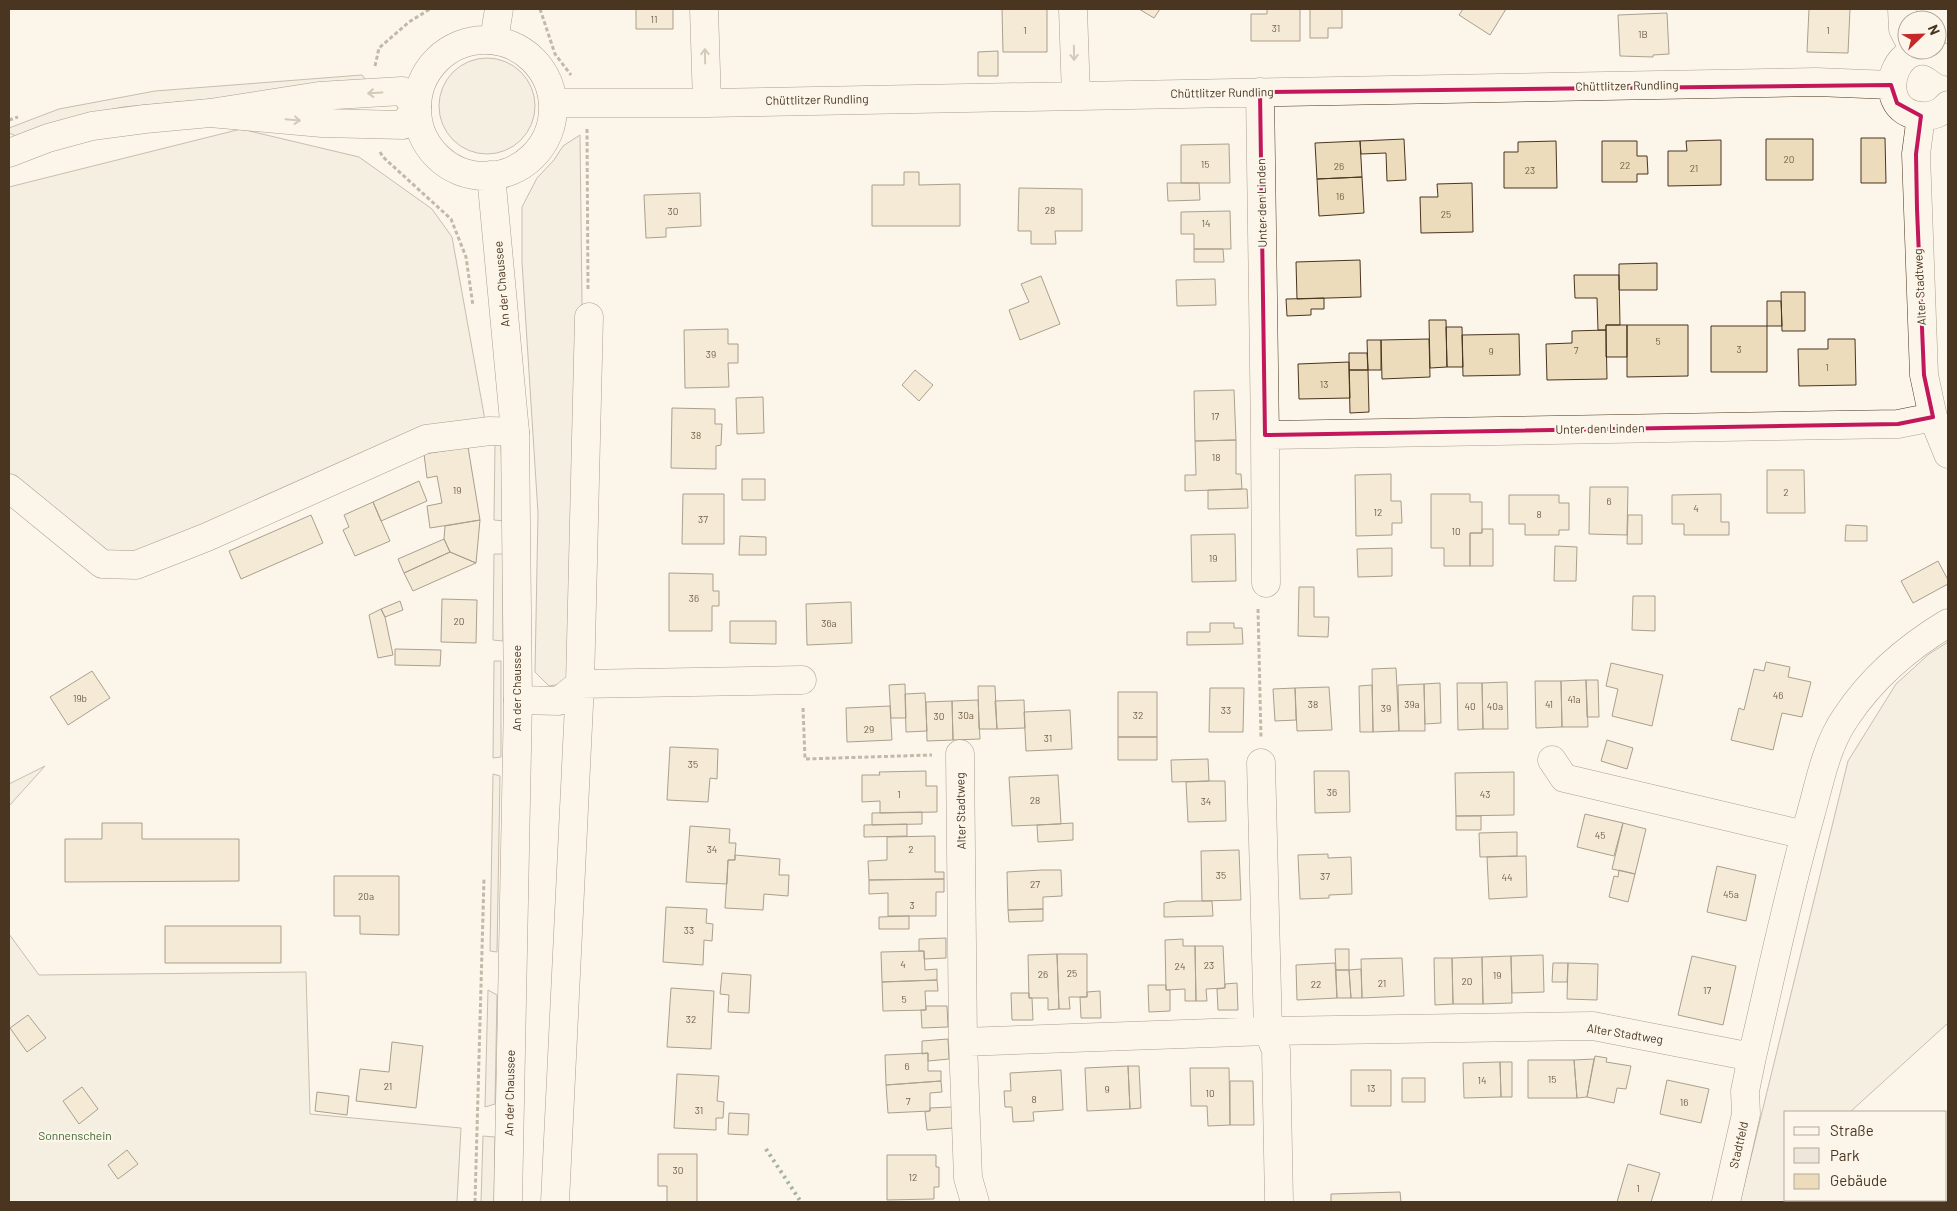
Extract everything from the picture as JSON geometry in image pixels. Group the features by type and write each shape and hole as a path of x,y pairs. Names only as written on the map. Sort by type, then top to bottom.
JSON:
{"street":[{"path":"494,40 499,9"},
{"path":"704,9 707,103"},
{"path":"1073,9 1076,96"},
{"path":"494,40 518,48 535,62 547,80 553,103 553,118 547,135 538,151 525,163 510,171 491,175 474,175 456,169 441,159 428,145 420,128 417,107 423,80 430,67 441,56 454,47 468,42 494,40"},
{"path":"1901,60 1894,71 1891,85 1897,103 1912,114 1921,116 1934,115 1948,105"},
{"name":"Chüttlitzer Rundling","path":"553,103 707,103 1816,82 1891,85"},
{"path":"9,153 48,138 92,126 210,113 319,96 402,91 417,107"},
{"name":"Unter den Linden","path":"1260,92 1266,583"},
{"path":"210,113 322,123 403,125 417,107"},
{"name":"Alter Stadtweg","path":"1921,116 1916,154 1924,375 1933,417 1948,454"},
{"name":"An der Chaussee","path":"491,175 515,432 518,700 508,1202"},
{"path":"555,1202 580,684 589,317"},
{"name":"Unter den Linden","path":"1265,435 1898,424 1933,417"},
{"path":"9,488 102,564 136,565 207,537 426,439 490,431 515,432"},
{"path":"1752,1058 1805,836 1828,750 1845,718 1895,660 1948,622"},
{"path":"518,700 559,701 580,684 802,680"},
{"name":"Alter Stadtweg","path":"960,754 963,1042 968,1130 968,1178 975,1202"},
{"path":"1552,760 1564,778 1805,836"},
{"path":"1261,763 1268,1031 1276,1050 1279,1202"},
{"name":"Alter Stadtweg","path":"963,1042 1268,1031 1593,1026 1752,1058"},
{"name":"Stadtfeld","path":"1726,1202 1746,1114 1745,1090 1752,1058"}],"path":[{"path":"375,93 374,68 379,48 409,22 430,9"},
{"path":"540,9 555,54 572,77"},
{"path":"588,103 586,141 589,317"},
{"path":"377,124 378,150 383,157 452,218 466,257 474,315"},
{"path":"1261,763 1258,596 1266,583"},
{"name":"Alter Stadtweg","path":"802,680 805,759 960,754"},
{"path":"476,1202 484,876"}],"highlighted area":[{"path":"1891,85 1897,103 1921,116 1916,154 1917,209 1924,375 1933,417 1898,424 1265,435 1260,92"}],"green space":[{"path":"487,58 505,62 521,72 531,88 535,106 531,124 521,140 505,150 487,154 469,150 453,140 443,124 439,106 443,88 453,72 469,62"},
{"path":"362,75 370,85 123,107 63,120 16,136 9,133 9,128 59,109 155,91"},
{"path":"241,129 359,157 432,209 452,237 485,420 422,426 100,573 9,505 9,187"},
{"path":"580,135 582,302 574,655 567,683 549,686 535,672 538,513 522,262 522,207 537,178 554,160 563,146"},
{"path":"495,444 501,445 504,521 494,520"},
{"path":"494,554 503,554 503,641 493,640"},
{"path":"1948,642 1948,1023 1851,1111 1784,1111 1784,1201 1788,1201 1740,1202 1848,761 1896,684 1929,654"},
{"path":"494,661 501,661 501,757 493,758"},
{"path":"45,766 9,806 9,784"},
{"path":"493,774 500,776 497,952 490,951"},
{"name":"Sonnenschein","path":"9,934 39,975 306,972 310,1114 461,1128 457,1202 9,1202"},
{"path":"488,990 497,995 495,1104 485,1107"},
{"path":"483,1136 495,1137 494,1202 481,1202"}],"building":[{"path":"636,9 673,9 673,29 636,29"},
{"path":"1002,9 1047,9 1047,52 1003,52"},
{"path":"1139,9 1160,9 1154,18"},
{"path":"1267,9 1300,9 1300,41 1251,41 1251,14 1267,14"},
{"path":"1310,9 1342,9 1342,28 1328,28 1328,38 1310,38"},
{"path":"1463,9 1506,9 1490,35 1459,15"},
{"path":"1809,9 1850,9 1848,53 1807,52"},
{"path":"1667,13 1669,54 1653,55 1653,57 1620,56 1618,15"},
{"path":"998,51 998,76 978,76 978,52"},
{"path":"1861,138 1885,138 1886,183 1861,183"},
{"path":"1404,139 1406,180 1387,181 1386,153 1361,154 1360,141"},
{"path":"1766,139 1813,139 1813,180 1766,180"},
{"path":"1721,140 1721,185 1668,186 1668,151 1687,151 1686,141"},
{"path":"1360,141 1362,177 1317,179 1315,143"},
{"path":"1556,141 1557,188 1504,188 1504,152 1518,152 1518,142"},
{"path":"1602,141 1637,141 1637,156 1647,156 1648,174 1637,174 1637,182 1602,182"},
{"path":"1229,144 1230,183 1181,183 1181,145"},
{"path":"904,172 919,172 919,185 960,184 960,226 872,226 872,185 904,185"},
{"path":"1362,177 1364,213 1319,216 1317,179"},
{"path":"1167,183 1199,183 1200,200 1168,201"},
{"path":"1472,183 1473,232 1421,233 1420,197 1438,197 1437,184"},
{"path":"1019,188 1082,189 1082,231 1055,231 1056,244 1031,244 1031,231 1018,231"},
{"path":"700,193 701,226 666,228 666,237 646,238 644,195"},
{"path":"1230,211 1231,249 1194,249 1194,234 1181,234 1181,212"},
{"path":"1194,249 1223,249 1224,262 1194,262"},
{"path":"1360,260 1361,297 1297,299 1296,262"},
{"path":"1657,263 1657,290 1619,290 1619,264"},
{"path":"1574,275 1619,275 1620,325 1606,325 1606,330 1598,330 1597,298 1575,298"},
{"path":"1041,276 1060,324 1020,340 1009,310 1029,302 1021,284"},
{"path":"1215,279 1216,305 1177,306 1176,280"},
{"path":"1781,292 1805,292 1805,331 1782,331"},
{"path":"1324,298 1324,309 1311,309 1311,315 1287,316 1286,299"},
{"path":"1767,301 1781,301 1782,326 1767,326"},
{"path":"1429,320 1446,320 1447,367 1430,368"},
{"path":"1606,325 1627,325 1627,357 1606,357"},
{"path":"1627,325 1688,325 1688,376 1627,377"},
{"path":"1711,326 1767,326 1767,372 1711,372"},
{"path":"1446,327 1462,327 1463,367 1447,367"},
{"path":"728,329 728,344 738,344 738,363 728,363 729,387 685,388 684,330"},
{"path":"1606,330 1607,379 1547,380 1546,344 1572,343 1572,331"},
{"path":"1519,334 1520,375 1463,376 1462,335"},
{"path":"1429,339 1430,377 1382,379 1381,340"},
{"path":"1828,339 1855,339 1856,385 1799,386 1798,349 1828,349"},
{"path":"1367,340 1381,340 1381,370 1368,370"},
{"path":"1349,353 1367,353 1368,370 1349,370"},
{"path":"1349,362 1350,398 1299,399 1298,364"},
{"path":"915,370 933,385 919,401 902,385"},
{"path":"1349,370 1368,370 1369,412 1350,413"},
{"path":"1234,390 1236,440 1195,441 1194,391"},
{"path":"763,397 764,433 737,434 736,398"},
{"path":"672,408 715,409 715,424 722,424 721,445 716,446 716,469 671,468"},
{"path":"1236,440 1236,474 1241,474 1242,489 1185,491 1185,475 1196,475 1195,441"},
{"path":"468,447 480,520 430,528 427,506 442,503 437,476 427,478 424,454"},
{"path":"1767,470 1804,470 1805,513 1767,513"},
{"path":"1391,474 1391,501 1401,501 1402,523 1392,523 1392,535 1356,536 1355,475"},
{"path":"742,479 765,479 765,500 742,500"},
{"path":"419,481 427,501 381,521 373,502"},
{"path":"1590,487 1628,487 1627,535 1589,534"},
{"path":"1247,489 1248,508 1208,509 1208,490"},
{"path":"683,494 724,494 724,544 682,544"},
{"path":"1431,494 1470,494 1470,502 1482,502 1482,533 1470,533 1470,566 1444,566 1444,548 1431,548"},
{"path":"1721,494 1721,522 1729,522 1729,535 1684,535 1684,524 1672,524 1672,495"},
{"path":"1509,495 1559,495 1559,503 1569,503 1569,530 1559,530 1559,535 1525,535 1525,524 1509,524"},
{"path":"373,502 390,541 355,556 343,530 349,527 344,515"},
{"path":"311,515 323,543 241,579 229,551"},
{"path":"1628,515 1642,515 1642,544 1627,544"},
{"path":"480,520 476,563 450,552 444,539 445,526"},
{"path":"1846,525 1867,526 1867,541 1845,541"},
{"path":"1482,529 1493,529 1493,566 1470,566 1470,533 1482,533"},
{"path":"1235,534 1236,581 1192,582 1191,535"},
{"path":"740,536 766,537 766,555 739,555"},
{"path":"444,539 450,552 404,573 398,559"},
{"path":"1555,546 1577,547 1576,581 1554,581"},
{"path":"1392,548 1392,576 1358,577 1357,549"},
{"path":"450,552 476,563 413,591 404,573"},
{"path":"1938,561 1948,580 1948,584 1913,603 1901,581"},
{"path":"669,573 713,574 713,591 719,591 719,606 712,606 712,631 669,631"},
{"path":"1299,587 1314,587 1314,617 1329,617 1328,637 1298,636"},
{"path":"1633,596 1655,596 1655,631 1632,630"},
{"path":"442,599 477,600 476,643 441,642"},
{"path":"400,601 403,610 385,617 381,609"},
{"path":"851,602 852,643 807,645 806,604"},
{"path":"381,609 385,617 393,655 378,658 369,615"},
{"path":"730,621 776,621 776,644 730,643"},
{"path":"1210,623 1234,623 1234,628 1242,628 1243,644 1187,645 1187,632 1210,632"},
{"path":"395,649 441,650 440,666 395,665"},
{"path":"1766,662 1790,667 1788,677 1811,682 1802,717 1782,713 1773,750 1731,740 1739,708 1744,710 1754,669 1764,671"},
{"path":"1611,663 1663,675 1652,726 1612,716 1618,689 1606,686"},
{"path":"1396,668 1399,731 1373,732 1372,669"},
{"path":"92,671 110,698 68,725 50,697"},
{"path":"1586,680 1598,680 1599,717 1587,717"},
{"path":"1586,680 1588,727 1562,727 1561,681"},
{"path":"1535,681 1561,681 1562,727 1536,728"},
{"path":"1507,682 1508,729 1483,729 1482,683"},
{"path":"1440,683 1441,723 1425,724 1424,684"},
{"path":"1457,683 1482,683 1483,729 1458,730"},
{"path":"905,684 906,718 891,718 889,685"},
{"path":"1424,684 1425,731 1399,731 1398,685"},
{"path":"1372,685 1373,732 1360,732 1359,686"},
{"path":"978,686 995,686 997,729 979,729"},
{"path":"1329,687 1332,730 1297,731 1295,688"},
{"path":"1210,688 1244,688 1243,732 1209,732"},
{"path":"1295,688 1296,720 1275,721 1273,689"},
{"path":"1118,692 1157,692 1157,737 1118,737"},
{"path":"925,693 927,731 906,732 905,694"},
{"path":"978,700 980,739 953,740 952,701"},
{"path":"1024,700 1025,728 997,729 995,701"},
{"path":"952,701 953,740 927,741 926,702"},
{"path":"890,706 892,740 847,742 846,708"},
{"path":"1070,710 1072,749 1026,751 1024,712"},
{"path":"1118,737 1157,737 1157,760 1118,760"},
{"path":"1607,740 1633,748 1627,769 1601,761"},
{"path":"670,747 718,749 717,779 710,778 708,802 667,800"},
{"path":"1208,759 1209,781 1172,782 1171,760"},
{"path":"926,771 926,786 937,786 937,812 880,813 880,801 862,802 862,775 880,775 879,772"},
{"path":"1314,771 1349,771 1350,812 1315,813"},
{"path":"1514,772 1514,815 1456,816 1455,773"},
{"path":"1058,775 1061,824 1012,826 1009,777"},
{"path":"1225,781 1226,821 1188,822 1186,782"},
{"path":"922,812 922,824 872,825 872,813"},
{"path":"1585,814 1623,823 1614,856 1577,847"},
{"path":"1456,816 1481,816 1481,830 1456,830"},
{"path":"102,823 142,823 142,839 239,839 239,881 65,882 65,839 102,839"},
{"path":"1073,823 1073,840 1038,842 1037,825"},
{"path":"1623,823 1646,829 1635,874 1612,869"},
{"path":"907,824 907,836 864,837 864,825"},
{"path":"690,826 730,829 729,843 736,843 735,860 728,860 727,884 686,882"},
{"path":"1517,832 1517,856 1480,857 1479,833"},
{"path":"935,836 935,872 944,872 944,879 869,880 868,861 887,860 887,837"},
{"path":"1239,850 1241,900 1202,901 1201,851"},
{"path":"1328,854 1328,858 1351,857 1352,894 1329,895 1329,898 1300,899 1298,855"},
{"path":"735,855 780,859 779,875 789,875 788,896 764,894 763,910 725,908 728,860 735,860"},
{"path":"1526,856 1527,897 1489,899 1487,857"},
{"path":"1717,866 1756,875 1746,921 1707,912"},
{"path":"1061,870 1062,896 1043,897 1043,909 1008,910 1007,872"},
{"path":"1619,870 1635,874 1628,902 1609,897 1614,876 1618,877"},
{"path":"334,876 399,876 399,935 360,934 360,916 334,916"},
{"path":"944,879 944,892 936,892 936,916 888,916 888,893 869,894 869,880"},
{"path":"1212,901 1213,916 1164,917 1164,903"},
{"path":"666,907 707,909 706,923 713,924 712,941 704,940 703,965 663,962"},
{"path":"1043,909 1043,921 1009,922 1008,910"},
{"path":"909,916 909,929 879,929 879,917"},
{"path":"165,926 281,926 281,963 165,963"},
{"path":"946,938 946,958 924,959 924,951 919,951 919,939"},
{"path":"1183,939 1183,946 1195,946 1196,1001 1185,1001 1185,989 1166,990 1165,940"},
{"path":"1195,946 1223,946 1225,988 1206,989 1207,1001 1196,1001"},
{"path":"1335,949 1349,949 1349,970 1336,970"},
{"path":"924,951 925,970 937,969 937,980 882,982 881,952"},
{"path":"1057,954 1059,1009 1048,1010 1048,998 1029,998 1028,955"},
{"path":"1057,954 1087,954 1087,997 1069,997 1070,1009 1059,1009"},
{"path":"1543,955 1544,992 1512,993 1511,956"},
{"path":"1511,956 1512,1003 1483,1004 1482,957"},
{"path":"1692,956 1736,966 1723,1025 1678,1015"},
{"path":"1482,957 1483,1004 1453,1004 1452,958"},
{"path":"1402,958 1404,996 1362,998 1361,959"},
{"path":"1434,958 1452,958 1453,1004 1435,1005"},
{"path":"1335,963 1337,998 1297,1000 1296,965"},
{"path":"1553,963 1568,963 1567,982 1552,982"},
{"path":"1568,963 1598,964 1597,1000 1567,999"},
{"path":"1361,969 1362,998 1351,998 1349,970"},
{"path":"1336,970 1349,970 1351,998 1337,998"},
{"path":"722,973 751,975 749,1013 728,1012 729,995 720,994"},
{"path":"937,980 938,991 925,991 926,1010 883,1011 882,982"},
{"path":"1237,983 1238,1010 1218,1010 1217,989 1225,988 1225,984"},
{"path":"1148,985 1166,985 1166,990 1170,990 1170,1011 1149,1012"},
{"path":"671,988 714,991 711,1049 667,1047"},
{"path":"1100,991 1101,1018 1081,1018 1080,997 1087,997 1087,992"},
{"path":"1011,993 1029,993 1029,998 1032,998 1033,1020 1012,1020"},
{"path":"926,1006 947,1006 948,1027 922,1028 921,1010 926,1010"},
{"path":"28,1015 46,1038 27,1052 10,1028"},
{"path":"948,1039 949,1059 928,1061 928,1053 922,1054 922,1041"},
{"path":"392,1042 423,1046 416,1108 356,1101 360,1069 389,1072"},
{"path":"928,1053 928,1071 941,1071 941,1081 886,1085 885,1055"},
{"path":"1595,1056 1607,1058 1606,1062 1631,1066 1626,1089 1617,1088 1614,1103 1587,1097"},
{"path":"1594,1059 1587,1097 1577,1098 1574,1060"},
{"path":"1528,1060 1574,1060 1577,1098 1528,1098"},
{"path":"1500,1062 1512,1062 1512,1097 1501,1097"},
{"path":"1500,1062 1501,1097 1464,1098 1463,1063"},
{"path":"1128,1066 1139,1066 1141,1108 1130,1109"},
{"path":"1128,1066 1130,1109 1087,1111 1085,1068"},
{"path":"1190,1068 1229,1068 1230,1125 1208,1126 1207,1106 1191,1106"},
{"path":"1061,1070 1063,1110 1033,1112 1034,1121 1013,1122 1012,1107 1005,1107 1004,1091 1011,1091 1010,1073"},
{"path":"1351,1070 1391,1070 1391,1106 1351,1106"},
{"path":"677,1074 719,1076 717,1101 724,1102 723,1118 716,1118 716,1130 674,1128"},
{"path":"1402,1078 1425,1078 1425,1102 1402,1102"},
{"path":"1667,1080 1709,1089 1701,1123 1660,1114"},
{"path":"941,1081 942,1092 930,1093 930,1111 888,1113 886,1085"},
{"path":"1230,1081 1253,1081 1254,1125 1230,1125"},
{"path":"82,1087 98,1109 79,1124 63,1101"},
{"path":"317,1092 349,1096 347,1115 315,1111"},
{"path":"952,1107 953,1128 927,1130 925,1112 930,1111 930,1108"},
{"path":"729,1113 749,1114 748,1135 728,1134"},
{"path":"127,1150 138,1164 118,1179 108,1165"},
{"path":"658,1154 697,1154 697,1202 667,1202 667,1186 658,1186"},
{"path":"887,1155 936,1155 936,1167 939,1167 939,1187 934,1187 934,1199 887,1200"},
{"path":"1628,1164 1660,1173 1651,1202 1617,1202"},
{"path":"1400,1192 1401,1202 1331,1202 1331,1194"}],"hedge":[{"path":"766,1149 801,1202"}]}
